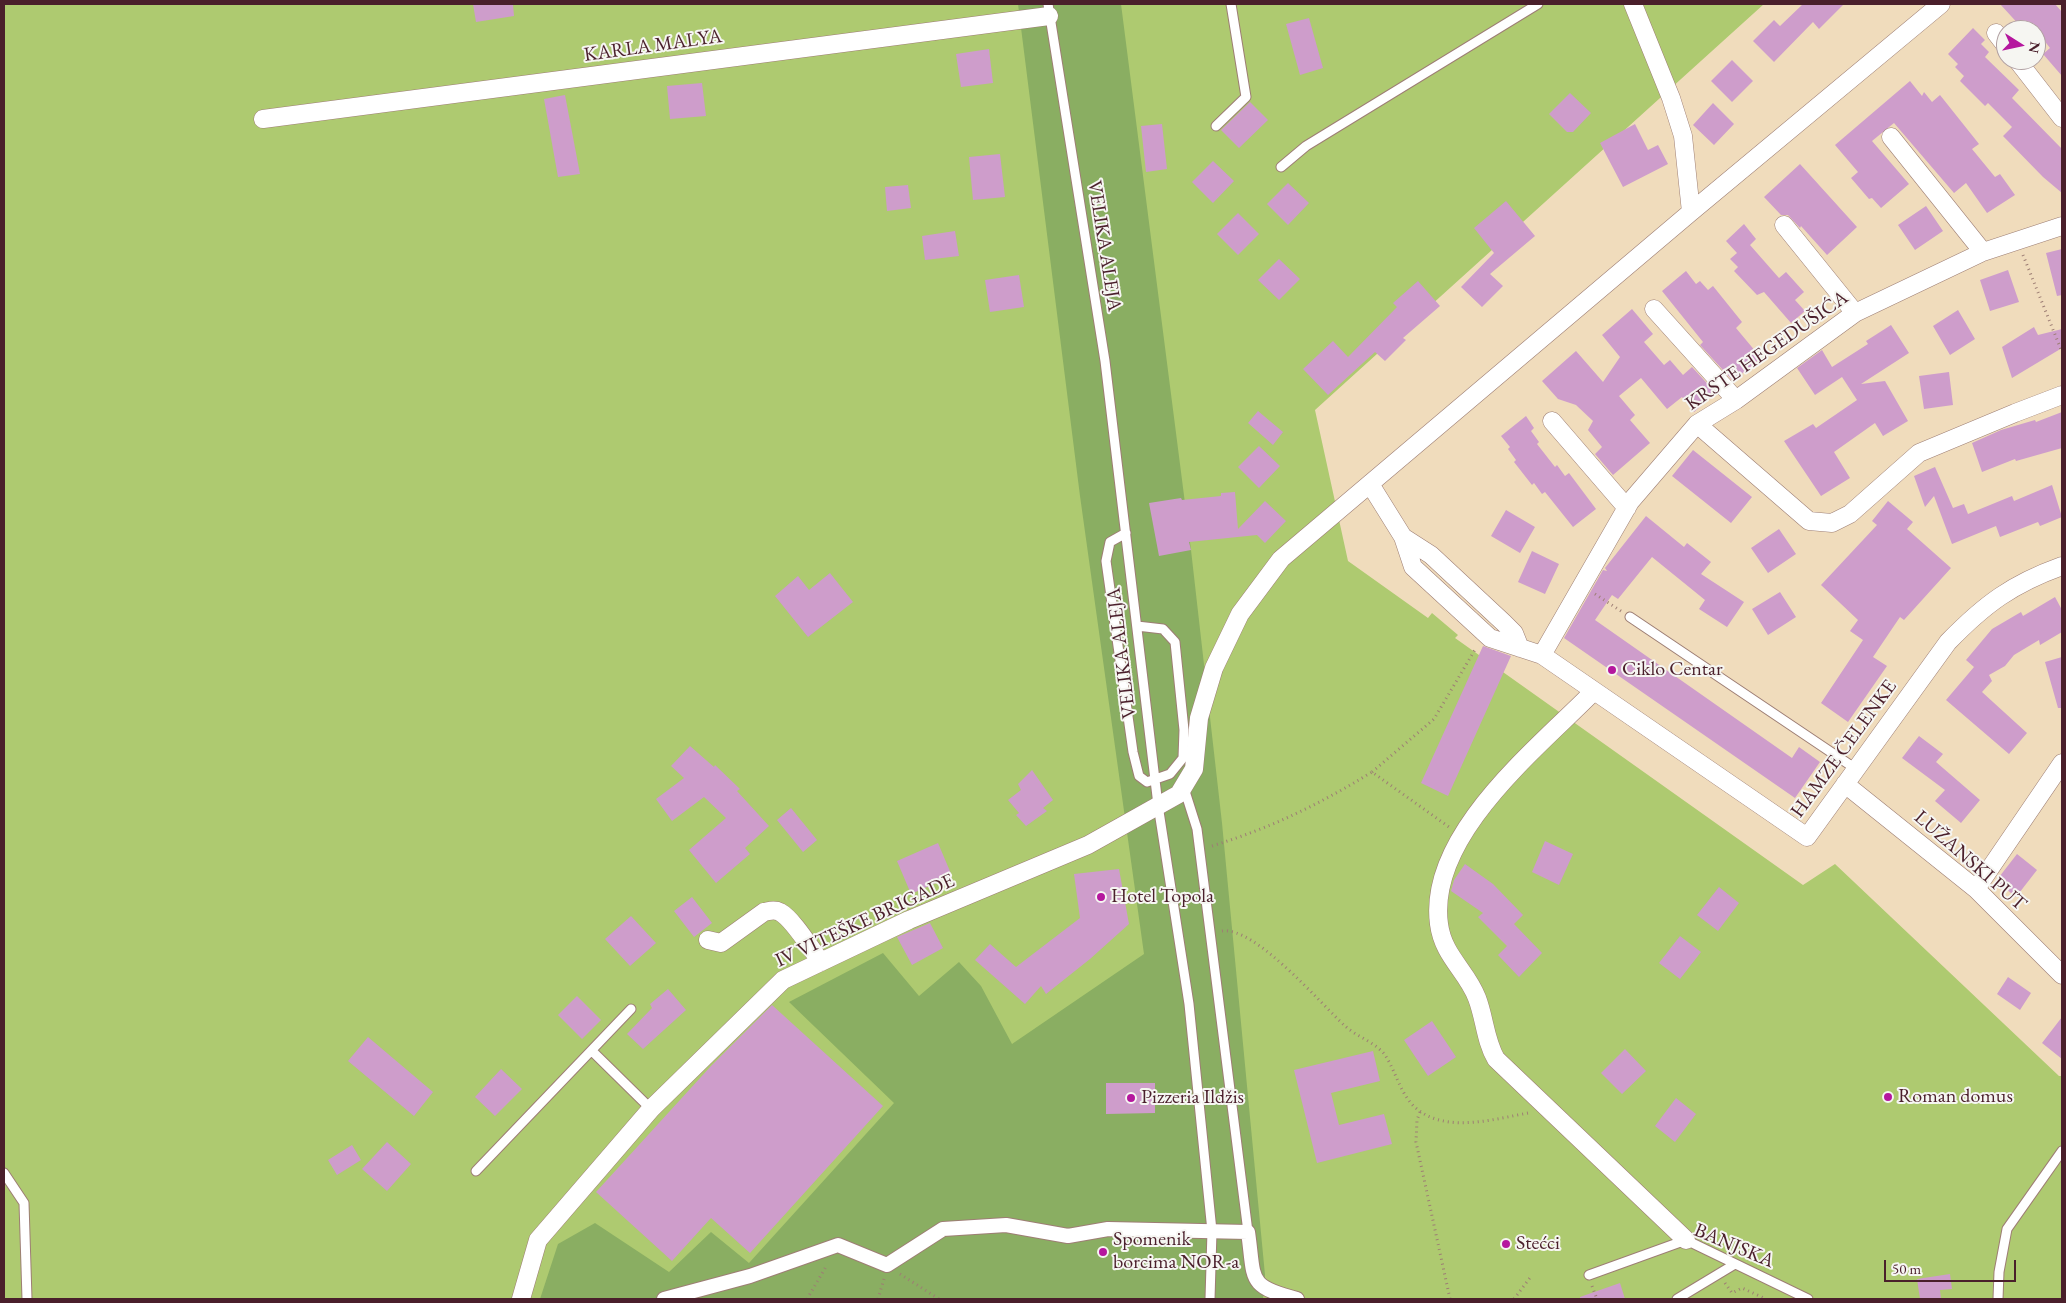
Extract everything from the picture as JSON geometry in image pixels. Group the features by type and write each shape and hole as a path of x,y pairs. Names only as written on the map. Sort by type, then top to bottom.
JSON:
{"street":[{"path":"1633,4 1671,98 1683,136 1691,212"},
{"path":"1370,484 1691,212 1941,4"},
{"name":"KARLA MALYA","path":"263,119 1049,10"},
{"path":"2025,70 2062,118"},
{"path":"1891,137 1983,252"},
{"path":"1784,225 1855,313"},
{"name":"KRSTE HEGEDUŠIĆA","path":"1542,655 1627,508 1697,424 1736,400 1855,313 1983,252 2062,226"},
{"path":"1654,310 1736,400"},
{"path":"1697,424 1809,521 1832,523 1850,514 1919,453 2015,412 2062,395"},
{"path":"1552,422 1627,508"},
{"name":"HAMZE ČELENKE","path":"1370,484 1403,537 1413,567 1490,638 1542,655 1807,837 1948,642 1974,615 2006,590 2062,566"},
{"name":"IV VITEŠKE BRIGADE","path":"520,1299 538,1240 651,1109 783,980 909,920 1088,845 1179,794 1194,769 1201,709 1214,668 1240,614 1281,559 1370,484"},
{"name":"HAMZE ČELENKE","path":"1403,537 1431,555 1497,616 1514,633 1520,648"},
{"path":"1594,691 1492,794 1458,840 1445,866 1439,894 1439,924 1446,948 1476,996 1486,1037 1496,1059 1686,1240"},
{"path":"1976,889 2062,763"},
{"name":"LUŽANSKI PUT","path":"1845,784 1976,889 2062,975"},
{"path":"708,940 721,943 764,912 771,910 780,912 787,918 821,962"},
{"path":"664,1299 750,1276 838,1245 887,1265 943,1229 1006,1225 1068,1236 1108,1229 1248,1232 1254,1280 1261,1287 1297,1299"}],"lane":[{"path":"1216,126 1246,97 1231,4"},
{"path":"1281,167 1306,146 1538,4"},
{"name":"VELIKA ALEJA","path":"1049,10 1105,361 1158,805 1189,1004 1212,1231 1210,1299"},
{"path":"1126,533 1110,542 1106,561 1133,752 1138,776 1147,782 1170,774 1183,758 1180,676 1175,642 1163,629 1137,626"},
{"path":"1630,616 1856,769"},
{"path":"1184,788 1197,829 1248,1232"},
{"path":"476,1171 631,1009"},
{"path":"592,1051 651,1109"},
{"path":"1998,1299 1999,1272 2007,1229 2062,1151"},
{"path":"4,1172 24,1203 27,1299"},
{"name":"BANJSKA","path":"1589,1275 1686,1240 1808,1299"},
{"path":"1677,1299 1735,1264"}],"path":[{"path":"2017,241 2062,352"},
{"path":"1582,586 1630,616"},
{"path":"1200,850 1278,824 1316,805 1372,772 1434,719 1484,632"},
{"path":"1372,772 1448,827 1458,840"},
{"path":"1210,933 1230,930 1257,944 1314,993 1348,1029 1369,1041 1384,1054 1406,1097 1420,1112 1445,1122 1461,1123 1548,1110"},
{"path":"1420,1112 1417,1120 1416,1142 1450,1299"},
{"path":"807,1299 838,1245"},
{"path":"878,1299 887,1265 939,1299"},
{"path":"1719,1274 1732,1292 1742,1288 1766,1299"},
{"path":"1514,1299 1532,1275"}],"green space":[{"path":"4,4 1764,4 1315,410 1348,561 1428,618 1432,613 1458,635 1455,638 1803,885 1835,864 2059,1076 2062,1076 2062,1299 4,1299"},
{"path":"1018,4 1121,4 1191,550 1222,823 1265,1275 1263,1299 540,1299 558,1244 595,1223 669,1272 711,1232 749,1263 894,1103 789,1002 883,953 919,996 959,962 981,986 1012,1044 1144,954 1080,496"}],"building":[{"path":"473,4 513,4 514,16 476,22"},
{"path":"1803,4 1844,4 1819,29 1813,22 1774,62 1753,41 1774,20 1780,26"},
{"path":"2000,4 2055,4 2062,12 2062,76 2046,57 2046,51 2050,48 2046,43 2046,20 2015,20"},
{"path":"1309,18 1323,68 1300,75 1286,24"},
{"path":"1973,28 1985,40 1981,44 1989,52 1985,57 1996,68 1996,70 1998,70 2019,90 2012,98 2062,149 2062,193 2043,177 2003,136 2012,127 1988,103 1985,106 1960,81 1964,76 1955,67 1958,64 1948,54"},
{"path":"989,49 993,83 961,87 956,54"},
{"path":"1732,60 1753,81 1732,102 1711,81"},
{"path":"1910,81 1922,96 1924,92 1932,102 1940,95 1979,144 1972,149 1995,177 2000,174 2015,195 1987,213 1966,183 1954,193 1894,123 1872,141 1909,184 1881,208 1872,198 1869,199 1851,178 1858,172 1835,145"},
{"path":"702,83 706,116 670,119 667,86"},
{"path":"1570,93 1591,113 1573,132 1567,132 1549,114"},
{"path":"565,95 580,174 558,177 544,99"},
{"path":"1250,102 1268,120 1239,148 1221,130"},
{"path":"1713,103 1734,124 1714,145 1693,125"},
{"path":"1162,124 1167,169 1146,172 1141,126"},
{"path":"1635,124 1648,150 1658,145 1668,164 1623,187 1600,143"},
{"path":"1000,154 1005,197 973,200 969,157"},
{"path":"1213,161 1234,181 1213,203 1192,182"},
{"path":"1800,164 1857,227 1827,255 1801,226 1800,228 1788,215 1781,215 1764,197"},
{"path":"1288,183 1309,203 1288,225 1267,204"},
{"path":"908,185 911,208 887,211 885,187"},
{"path":"1506,201 1535,236 1490,274 1503,286 1482,307 1461,287 1494,253 1474,228"},
{"path":"1926,206 1943,231 1915,250 1898,225"},
{"path":"1238,213 1259,234 1238,255 1217,234"},
{"path":"1744,224 1756,239 1750,245 1779,278 1786,272 1804,292 1795,300 1805,311 1791,323 1764,292 1757,295 1734,271 1738,267 1730,259 1737,253 1726,241"},
{"path":"955,231 959,256 925,260 922,236"},
{"path":"2062,249 2062,295 2057,296 2046,253"},
{"path":"1279,259 1300,279 1279,300 1258,280"},
{"path":"2008,270 2019,302 1990,311 1980,280"},
{"path":"1686,271 1696,284 1700,281 1708,290 1713,286 1742,322 1736,328 1761,358 1733,381 1700,345 1703,342 1662,291"},
{"path":"1019,275 1024,307 990,312 985,280"},
{"path":"1418,281 1440,306 1403,338 1406,340 1385,361 1375,352 1328,395 1303,369 1333,341 1348,357 1397,307 1393,303"},
{"path":"1632,309 1653,334 1644,342 1664,365 1670,360 1683,375 1692,367 1716,393 1694,412 1682,397 1667,409 1641,378 1619,396 1635,415 1630,420 1650,443 1613,475 1595,454 1602,447 1588,430 1593,421 1576,405 1558,399 1542,381 1576,351 1603,382 1620,357 1602,335"},
{"path":"1958,310 1975,339 1950,355 1933,326"},
{"path":"1891,325 1909,353 1861,384 1885,381 1908,421 1883,436 1875,423 1834,452 1850,478 1821,496 1784,441 1813,424 1816,428 1857,400 1842,377 1815,395 1797,368 1822,350 1832,367 1868,344 1866,341"},
{"path":"2034,327 2038,335 2062,329 2062,348 2012,378 2002,347"},
{"path":"1949,372 1953,405 1924,409 1919,376"},
{"path":"1258,411 1283,432 1273,445 1248,423"},
{"path":"2062,412 2062,448 2016,461 2015,459 1982,472 1972,443 2001,430 2035,420 2036,422"},
{"path":"1526,416 1534,428 1531,431 1539,442 1537,444 1555,467 1557,465 1565,476 1569,473 1596,509 1573,527 1545,492 1542,494 1534,483 1532,485 1514,462 1516,460 1508,449 1510,447 1501,436"},
{"path":"1259,446 1280,466 1259,488 1238,467"},
{"path":"1693,450 1752,497 1731,523 1672,476"},
{"path":"1935,467 1953,508 1964,504 1968,514 2012,496 2014,501 2052,485 2062,517 2040,526 2038,522 2000,537 1996,526 1952,544 1934,496 1925,507 1914,476"},
{"path":"1235,492 1238,529 1265,501 1286,521 1265,543 1257,535 1189,542 1191,550 1159,556 1149,503 1181,498 1182,500 1221,496 1221,493"},
{"path":"1888,501 1913,522 1907,529 1951,568 1904,620 1900,617 1873,657 1887,666 1848,722 1821,703 1863,640 1850,631 1858,620 1821,585 1877,525 1872,521"},
{"path":"1506,510 1535,527 1520,553 1491,536"},
{"path":"1646,516 1684,547 1687,543 1711,562 1701,574 1744,602 1727,627 1699,609 1705,600 1652,557 1618,599 1612,595 1595,620 1792,758 1799,747 1820,762 1795,798 1564,638 1603,570 1607,571 1605,568"},
{"path":"1779,529 1796,554 1768,573 1751,548"},
{"path":"1532,551 1559,564 1545,594 1518,582"},
{"path":"830,573 853,602 808,637 775,596 798,576 809,590"},
{"path":"1780,592 1796,617 1768,635 1752,609"},
{"path":"2055,597 2062,610 2062,632 2040,645 2039,640 2014,655 2005,666 1989,675 1992,681 1982,692 2027,733 2009,754 1946,700 1974,667 1966,660 1992,629 2021,612 2023,616"},
{"path":"1483,646 1511,656 1448,796 1421,783"},
{"path":"2062,657 2062,708 2058,708 2045,662"},
{"path":"1919,736 1943,754 1936,762 1980,800 1961,823 1935,801 1945,790 1902,758"},
{"path":"690,746 714,767 715,765 740,789 737,791 769,826 745,848 750,854 716,883 689,850 726,818 704,797 672,821 656,799 684,778 671,766"},
{"path":"1032,770 1053,800 1043,808 1047,811 1026,826 1016,815 1019,813 1008,800 1021,790 1018,784"},
{"path":"791,808 817,840 803,852 777,820"},
{"path":"1545,841 1573,854 1559,885 1532,872"},
{"path":"938,843 952,876 911,894 897,861"},
{"path":"2017,854 2037,870 2016,897 1996,881"},
{"path":"1465,864 1493,884 1523,915 1514,924 1542,953 1519,977 1498,955 1507,946 1478,917 1483,913 1451,891 1454,880"},
{"path":"1119,869 1129,924 1090,959 1046,994 1041,986 1025,1004 975,960 990,944 1016,967 1080,918 1074,874"},
{"path":"1719,887 1739,903 1718,931 1697,915"},
{"path":"692,897 712,923 694,937 674,911"},
{"path":"631,916 656,943 630,966 605,939"},
{"path":"930,923 943,948 912,965 897,937"},
{"path":"1680,936 1701,952 1680,979 1659,963"},
{"path":"2008,977 2031,993 2020,1010 1997,994"},
{"path":"668,989 686,1010 643,1049 627,1034 652,1008 650,1004"},
{"path":"577,996 601,1020 582,1039 558,1015"},
{"path":"772,1005 883,1106 750,1253 711,1218 672,1261 596,1192 711,1066"},
{"path":"2062,1017 2062,1059 2042,1043"},
{"path":"1432,1021 1456,1057 1428,1076 1404,1040"},
{"path":"368,1037 433,1092 414,1116 348,1061"},
{"path":"1625,1049 1646,1071 1622,1094 1601,1073"},
{"path":"1373,1051 1380,1081 1331,1093 1339,1125 1384,1114 1392,1144 1317,1163 1294,1070"},
{"path":"501,1069 522,1089 495,1116 475,1097"},
{"name":"Pizzeria Ildžis","path":"1106,1083 1155,1083 1155,1113 1106,1114"},
{"path":"1676,1098 1696,1114 1675,1142 1655,1126"},
{"path":"387,1142 411,1164 387,1191 362,1169"},
{"path":"352,1145 361,1160 337,1175 328,1160"},
{"path":"1950,1274 1952,1289 1940,1290 1941,1299 1920,1299 1917,1279"},
{"path":"1620,1283 1625,1299 1580,1299 1580,1297"}],"place":[{"name":"Ciklo Centar","path":"1612,670"},
{"name":"Hotel Topola","path":"1101,897"},
{"name":"Roman domus","path":"1888,1097"},
{"name":"Pizzeria Ildžis","path":"1131,1098"},
{"name":"Stećci","path":"1506,1244"},
{"name":"Spomenik borcima NOR-a","path":"1103,1252"}]}
